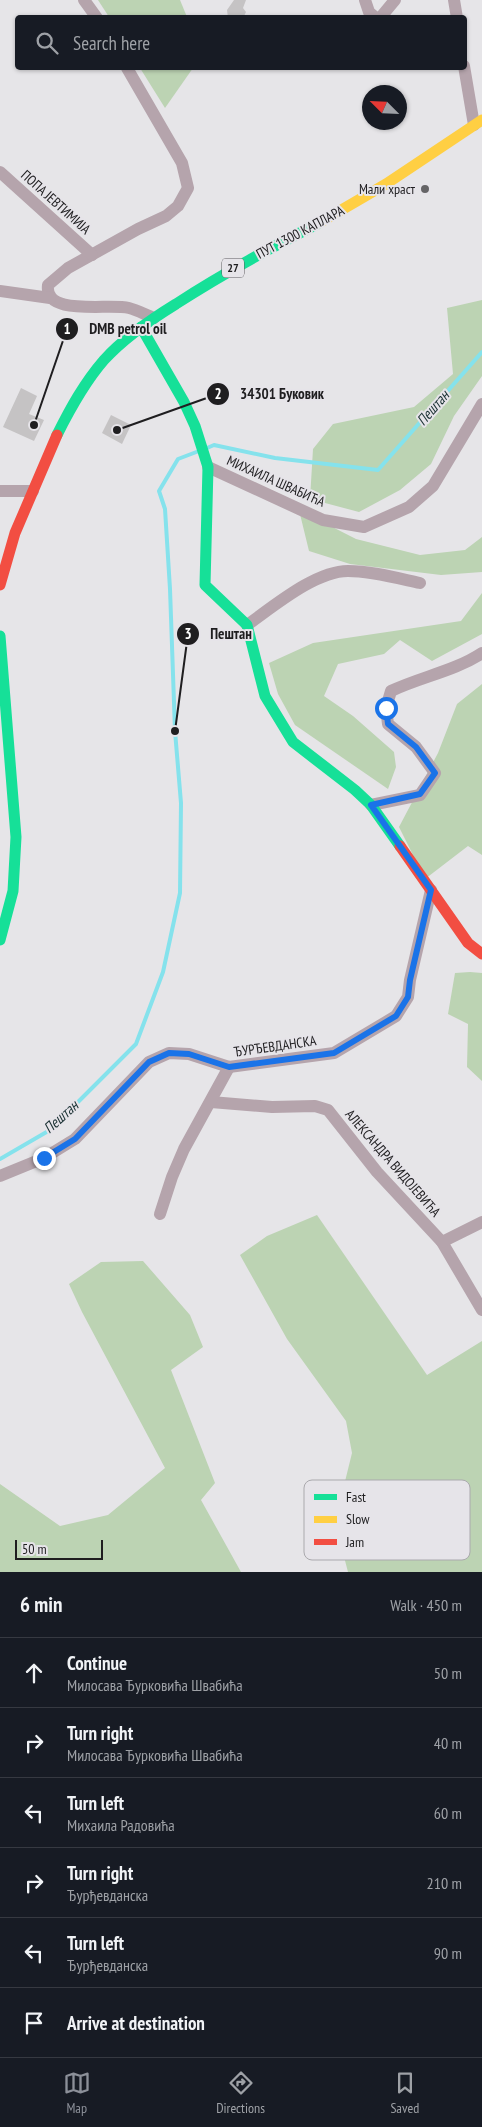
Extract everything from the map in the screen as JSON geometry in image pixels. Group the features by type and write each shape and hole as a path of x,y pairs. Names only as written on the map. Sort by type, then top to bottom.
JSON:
{"main road":[{"name":"ПУТ 1300 КАПЛАРА","path":"0,585 7,558 33,490 61,428 83,389 103,362 122,342 154,318 237,266 383,186 478,122"},
{"path":"141,327 184,402 195,426 208,467 204,585 246,625 265,696 293,742 355,790 371,805 468,943 482,954"},
{"path":"0,636 15,811 16,854 13,891 0,940"}],"street":[{"path":"84,0 95,15"},
{"path":"365,0 373,15"},
{"path":"382,15 395,0"},
{"path":"454,0 456,15"},
{"path":"50,298 47,292 48,285 68,268 166,216 178,206 188,188 182,164 129,70"},
{"path":"465,70 478,122"},
{"name":"ПОПА ЈЕВТИМИЈА","path":"0,172 92,255"},
{"path":"0,291 50,298 62,306 128,308 154,318"},
{"name":"МИХАИЛА ШВАБИЋА","path":"208,467 323,520 364,527 409,507 433,486 482,404"},
{"path":"0,491 33,490"},
{"path":"246,625 303,586 324,576 347,571 420,582"},
{"path":"371,805 420,794 435,773 416,747 388,724 386,708 390,691 409,682 471,661 482,653"},
{"path":"0,731 7,712"},
{"name":"ЂУРЂЕВДАНСКА","path":"0,1176 44,1158 75,1139 149,1062 169,1053 189,1054 229,1067 334,1053 396,1016 408,997 410,980 431,890"},
{"path":"160,1214 172,1177 184,1149 229,1067"},
{"name":"АЛЕКСАНДРА ВИДОЈЕВИЋА","path":"211,1102 272,1107 315,1106 328,1110 378,1172 442,1242 478,1298 482,1310"},
{"path":"442,1242 482,1222"}],"green space":[{"path":"98,0 180,0 186,15 108,15"},
{"path":"141,70 192,70 165,108"},
{"path":"482,300 482,376 454,416 431,464 400,490 359,512 310,499 313,449 333,424 414,407 453,374 447,308"},
{"path":"299,510 356,539 420,555 465,550 482,537 482,572 441,575 350,564 309,551"},
{"path":"482,593 482,634 432,661 400,640 384,654 338,664 324,696 353,716 394,752 396,767 388,789 295,725 278,694 269,663 313,643 461,621"},
{"path":"482,684 482,855 468,846 425,879 399,827 438,753 457,704"},
{"path":"455,973 482,973 482,1081 467,1067 468,1024 448,1014"},
{"path":"317,1215 427,1375 482,1341 482,1572 348,1572 345,1560 470,1560 470,1480 345,1480 352,1453 346,1421 287,1339 240,1255 267,1236"},
{"path":"143,1261 190,1315 203,1347 171,1370 215,1483 201,1500 241,1572 0,1572 0,1484 60,1526 108,1515 165,1468 69,1284 101,1262"}],"building":[{"path":"234,0 246,0 243,8 246,12 244,15 228,15 227,10"},
{"path":"21,388 37,396 29,414 44,420 34,441 3,427"},
{"path":"111,415 131,425 122,444 102,433"}],"waterway":[{"name":"Пештан","path":"207,448 214,445 275,458 378,470 482,352"},
{"name":"Пештан","path":"0,1159 50,1130 136,1044 163,972 180,893 181,803 175,731 165,509 159,491 178,459 199,451"}],"traffic: fast":[{"path":"57,435 72,406 90,378 104,360 129,337 157,316 211,282 319,223"},
{"path":"141,327 184,402 195,426 208,467 205,585 247,625 265,696 293,742 355,790 371,805 400,846"},
{"path":"0,636 16,837 13,891 0,940"}],"traffic: slow":[{"path":"319,223 386,184 482,120"}],"traffic: jam":[{"path":"0,585 15,533 57,435"},
{"path":"400,846 468,943 482,954"}],"place":[{"name":"Мали храст","path":"425,189"},
{"name":"DMB petrol oil","path":"34,425"},
{"name":"34301 Буковик","path":"117,430"},
{"name":"Пештан","path":"175,731"}],"route":[{"path":"44,1158 75,1139 149,1062 169,1053 189,1054 229,1067 334,1053 396,1016 408,997 410,980 431,890 371,805 420,794 435,773 416,747 388,724 386,708"}]}
